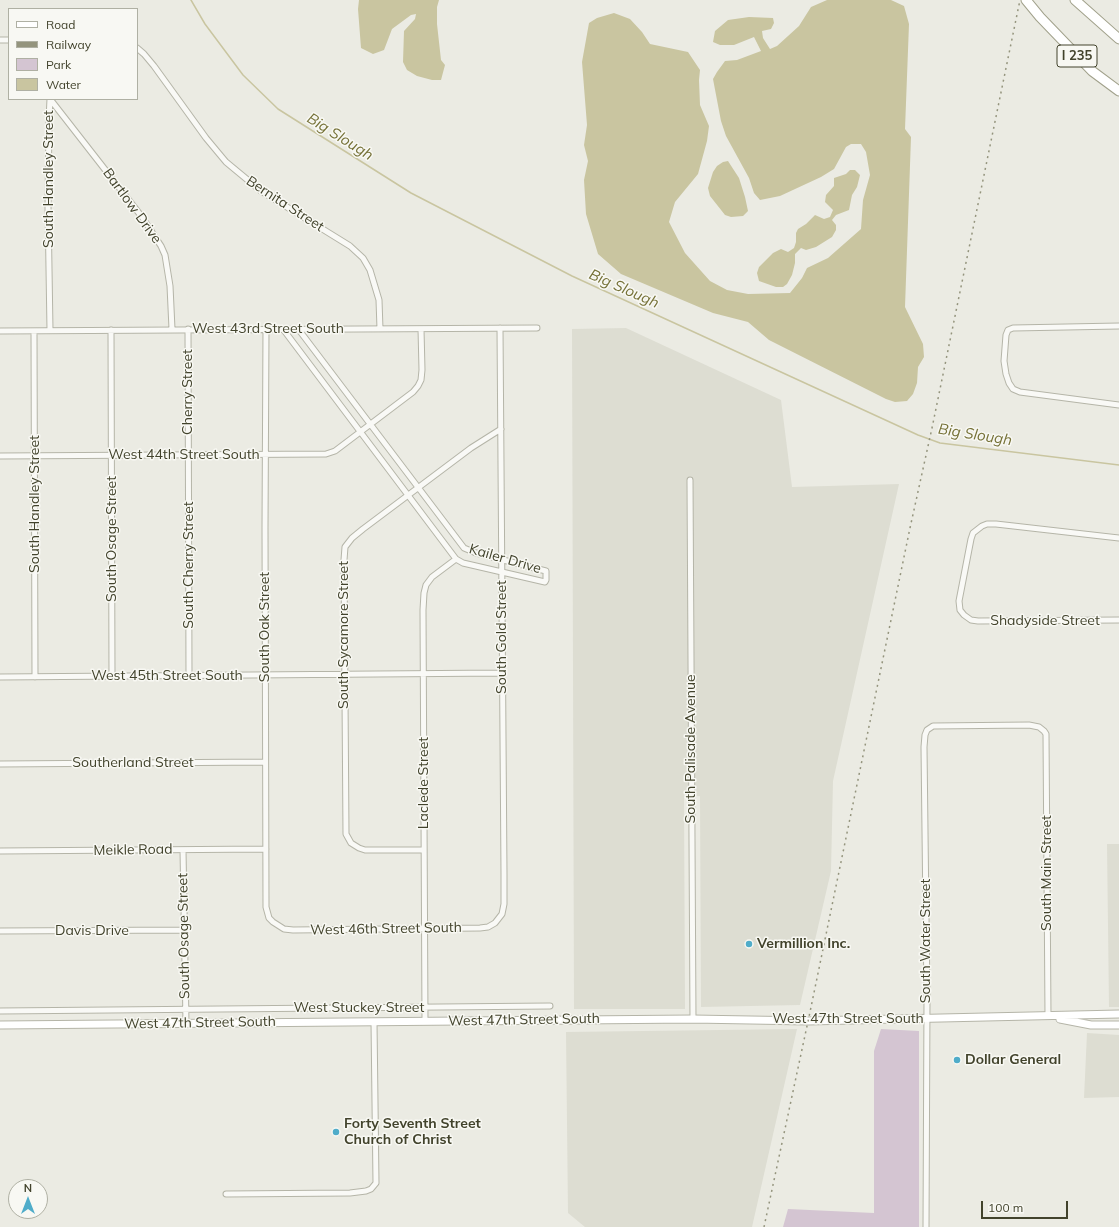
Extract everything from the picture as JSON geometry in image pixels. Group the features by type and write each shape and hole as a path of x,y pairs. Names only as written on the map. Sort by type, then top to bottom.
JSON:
{"highway":[{"name":"I 235","path":"1026,0 1040,17 1092,71 1119,91"},
{"name":"I 235","path":"1075,0 1119,39"}],"street":[{"name":"Bernita Street","path":"138,49 154,66 206,138 226,162 261,191 350,246 363,258 370,270 379,300 380,329"},
{"name":"South Handley Street","path":"50,100 48,191 50,330"},
{"name":"Bartlow Drive","path":"51,100 142,217 161,246 170,286 172,329"},
{"path":"1119,326 1013,328 1008,330 1006,334 1005,347 1006,374 1009,384 1013,389 1020,392 1119,405"},
{"name":"South Gold Street","path":"498,920 504,904 500,328"},
{"name":"West 43rd Street South","path":"0,331 537,328"},
{"name":"Cherry Street","path":"188,329 188,455"},
{"name":"South Oak Street","path":"266,329 266,907 269,918 273,922"},
{"name":"Kailer Drive","path":"283,329 456,559 462,563 545,582 546,571 472,552 464,548 299,330"},
{"path":"360,432 413,392 418,386 421,380 422,370 421,329"},
{"name":"South Osage Street","path":"111,330 112,676"},
{"name":"South Handley Street","path":"34,331 35,677"},
{"name":"South Sycamore Street","path":"424,850 364,850 355,846 348,839 345,831 345,547 352,538 418,488 471,448 501,429"},
{"name":"West 44th Street South","path":"0,456 326,454 335,451 360,432"},
{"name":"South Cherry Street","path":"188,455 189,676"},
{"name":"South Palisade Avenue","path":"690,480 693,1019"},
{"name":"Shadyside Street","path":"1119,538 1008,525 987,524 973,533 959,601 960,610 971,620 989,622 1119,620"},
{"name":"Laclede Street","path":"425,1021 423,610 425,589 428,581 456,559"},
{"name":"West 45th Street South","path":"0,677 502,673"},
{"name":"South Main Street","path":"930,728 938,725 1030,725 1044,730 1046,738 1048,1016"},
{"name":"South Water Street","path":"926,1227 924,747 925,735 930,728"},
{"name":"Southerland Street","path":"0,764 265,762"},
{"name":"Meikle Road","path":"0,852 266,849"},
{"name":"South Osage Street","path":"183,850 186,1023"},
{"name":"West 46th Street South","path":"273,922 284,929 291,930 425,929 484,928 498,920"},
{"name":"Davis Drive","path":"0,931 184,930"},
{"name":"West Stuckey Street","path":"0,1011 550,1006"},
{"path":"1048,1016 1119,1014"},
{"path":"1048,1016 1092,1025 1119,1025"},
{"name":"West 47th Street South","path":"0,1025 693,1019 808,1021 1048,1016"},
{"path":"226,1194 350,1193 366,1191 376,1183 374,1022"}],"shaded area":[{"path":"626,328 781,400 792,487 899,484 833,781 831,871 800,1005 701,1007 700,796 684,797 685,1009 574,1009 572,329"},
{"path":"1107,844 1119,844 1119,1007 1109,1007"},
{"path":"797,1029 752,1227 585,1227 568,1213 566,1032"},
{"path":"1087,1033 1119,1035 1119,1097 1084,1098"}],"green space":[{"path":"881,1029 919,1031 919,1227 783,1227 788,1209 874,1213 874,1051"}],"water":[{"path":"359,0 439,0 437,7 437,24 441,60 445,65 441,80 432,80 417,76 407,70 403,62 404,31 415,19 416,14 411,15 392,29 384,50 373,54 361,48 358,9"},
{"path":"827,0 891,0 904,6 909,24 905,129 911,137 905,307 923,344 924,357 918,367 917,383 913,394 907,401 895,402 886,399 769,340 748,322 713,313 621,274 598,254 586,214 584,180 588,161 584,145 587,125 582,62 589,23 597,18 614,13 630,19 642,32 650,44 688,52 700,70 700,105 709,126 707,141 698,174 675,202 669,222 685,253 710,281 727,290 748,294 790,293 802,278 807,268 828,258 861,229 863,200 870,175 866,152 861,144 851,144 846,147 834,169 821,177 780,196 760,200 754,193 749,178 726,136 721,121 713,79 725,61 737,60 761,51 754,37 734,45 720,45 713,42 715,31 728,20 749,17 773,18 774,23 771,29 762,31 763,38 770,49 777,46 799,26 811,7"},
{"path":"728,161 739,178 745,197 748,211 743,216 731,217 725,215 710,196 708,188 713,172 717,166"},
{"path":"850,170 855,170 860,175 857,187 852,195 849,210 836,215 832,220 836,225 836,230 832,237 816,247 806,250 801,248 795,254 795,263 792,275 787,284 783,287 776,287 759,281 757,273 759,267 773,253 781,249 788,252 794,248 798,229 806,224 815,215 824,219 830,217 833,210 825,202 826,195 834,186 834,178 846,174"}],"waterway":[{"name":"Big Slough","path":"191,0 205,24 243,75 278,109 411,193 572,276 918,435 940,443 1119,465"}],"railway":[{"path":"764,1227 932,428 1020,0"}],"place":[{"name":"Vermillion Inc.","path":"749,944"},
{"name":"Dollar General","path":"957,1060"},
{"name":"Forty Seventh Street Church of Christ","path":"336,1132"}]}
